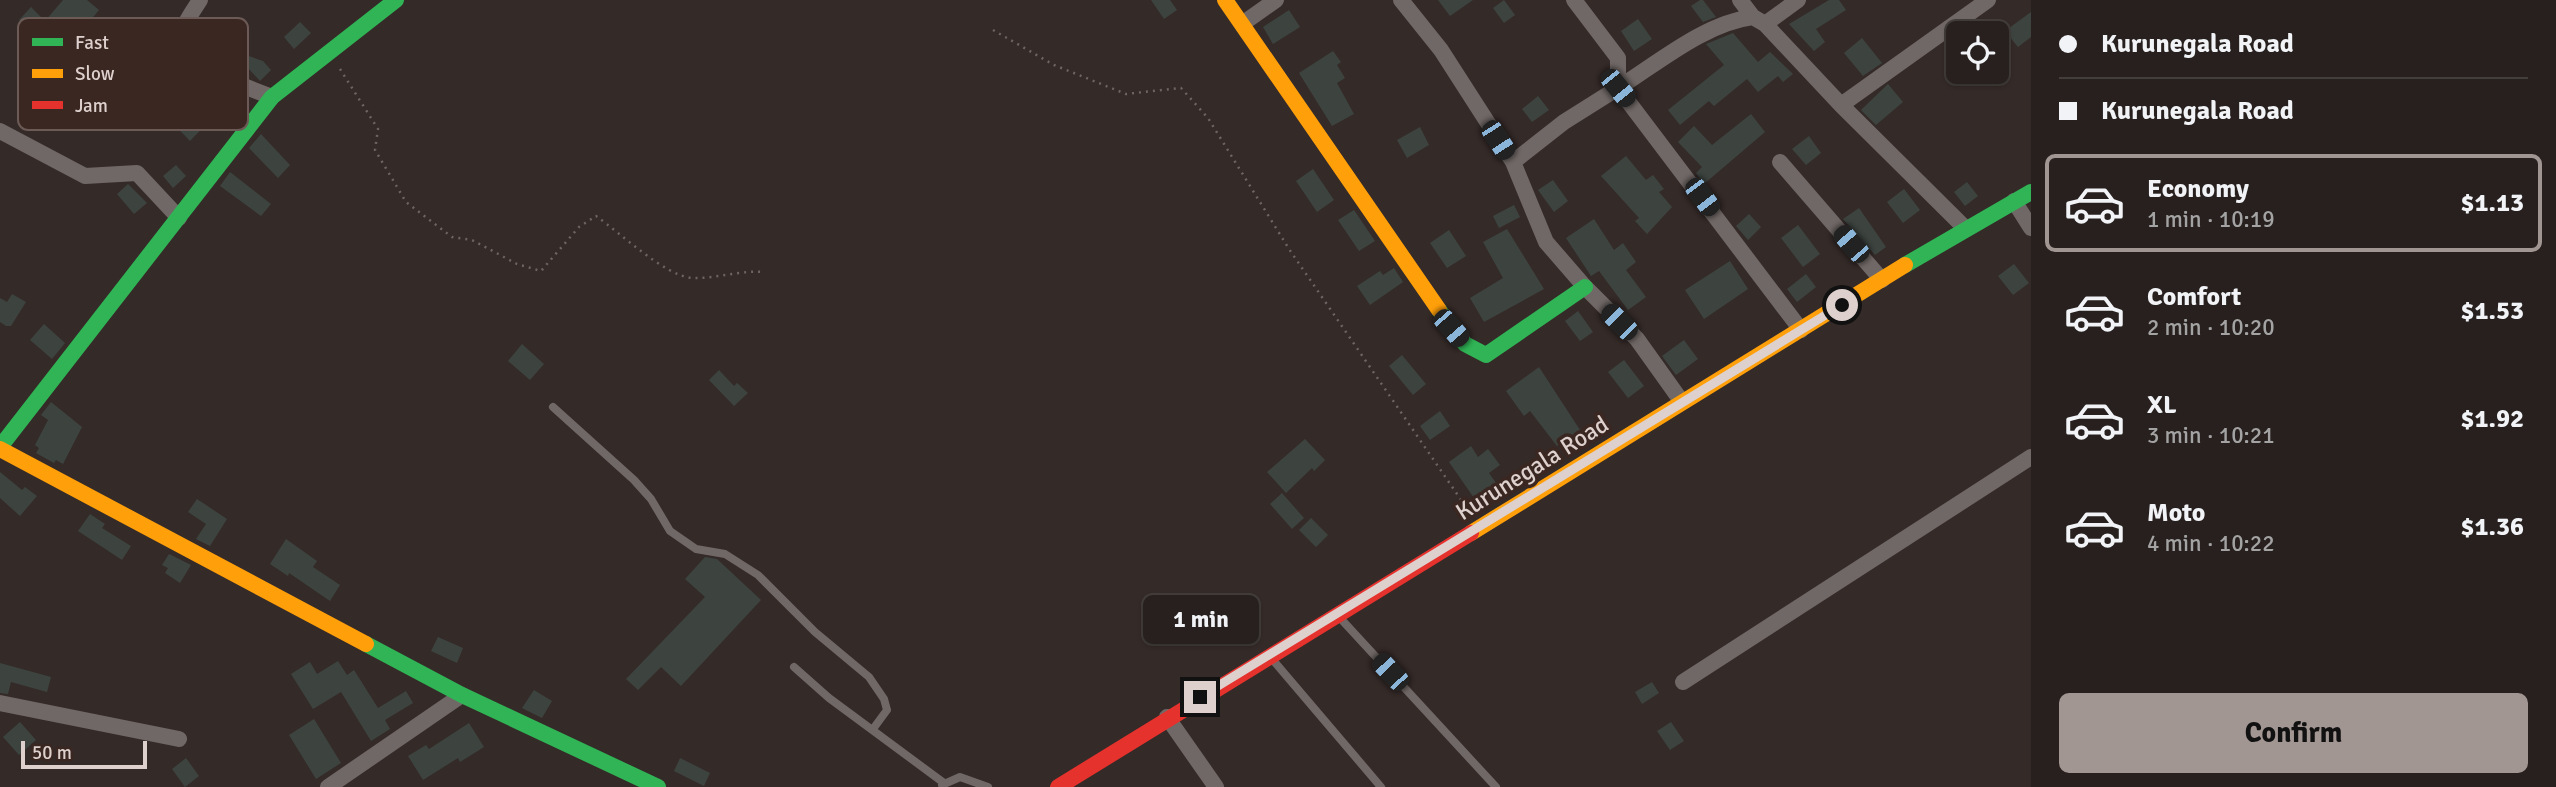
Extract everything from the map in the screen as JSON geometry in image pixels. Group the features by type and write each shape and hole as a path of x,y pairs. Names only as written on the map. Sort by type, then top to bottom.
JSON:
{"main road":[{"path":"248,128 272,97 396,0"},
{"path":"1225,0 1465,345 1486,355 1585,287"},
{"path":"247,130 0,448 462,695 658,787"},
{"name":"Kurunegala Road","path":"1058,787 1082,780 1167,717 1965,228 2031,192"}],"street":[{"path":"188,18 200,0"},
{"path":"1242,24 1276,0"},
{"path":"1401,0 1441,50 1513,162 1546,242 1585,287 1637,339 1682,402"},
{"path":"1574,0 1618,58 1618,88 1801,330"},
{"path":"1740,0 1965,228"},
{"path":"1513,162 1564,122 1698,38 1737,19 1759,21 1798,0"},
{"path":"1841,105 1988,0"},
{"path":"248,88 272,97"},
{"path":"0,131 85,176 137,173 179,218"},
{"path":"1780,162 1882,279"},
{"path":"2014,201 2031,228"},
{"path":"1683,682 2031,457"},
{"path":"328,787 462,695"},
{"path":"0,703 179,739"},
{"path":"1167,717 1216,787"}],"lane":[{"path":"553,407 634,480 651,499 670,531 696,549 725,554 758,575 815,632 869,677 884,699 887,710 873,729"},
{"path":"1336,614 1496,787"},
{"path":"1269,655 1381,787"},
{"path":"794,667 829,698 873,729 942,785 960,777 988,787"}],"path":[{"path":"993,30 1054,65 1126,93 1181,88 1208,118 1289,249 1480,527"},
{"path":"343,42 338,65 378,129 374,150 386,174 406,202 452,237 472,240 517,264 541,271 579,227 596,216 671,272 692,278 737,272 764,272"}],"building":[{"path":"63,0 87,0 99,10 92,18 48,18"},
{"path":"1151,0 1170,0 1177,10 1164,19"},
{"path":"1438,0 1473,0 1450,16"},
{"path":"1504,0 1515,15 1504,23 1493,8"},
{"path":"1703,0 1716,17 1703,22 1691,6"},
{"path":"1829,0 1839,0 1846,10 1816,29 1825,42 1814,51 1789,24"},
{"path":"31,7 42,18 21,18"},
{"path":"1289,10 1300,27 1273,44 1263,27"},
{"path":"2031,12 2031,37 2018,47 2009,36 2009,28"},
{"path":"1638,19 1652,39 1634,51 1621,31"},
{"path":"300,22 311,33 294,49 284,37"},
{"path":"1733,33 1758,62 1770,52 1793,74 1783,82 1778,76 1758,92 1747,79 1714,106 1709,101 1680,125 1668,110 1724,65 1706,44"},
{"path":"1862,38 1882,63 1863,76 1844,53"},
{"path":"1333,51 1341,62 1337,65 1345,78 1337,83 1354,114 1332,126 1299,73"},
{"path":"248,56 263,61 271,70 260,81 248,68"},
{"path":"1888,84 1903,102 1876,125 1861,110"},
{"path":"1538,96 1549,110 1532,122 1522,109"},
{"path":"1751,114 1765,132 1704,184 1696,173 1702,167 1678,142 1694,126 1712,145"},
{"path":"1420,127 1429,145 1407,158 1397,140"},
{"path":"179,130 201,130 190,141"},
{"path":"261,134 290,165 278,178 249,148"},
{"path":"1809,136 1821,153 1806,165 1792,149"},
{"path":"1626,156 1646,180 1653,175 1664,189 1659,192 1672,207 1647,234 1635,221 1639,218 1601,176"},
{"path":"176,165 186,176 173,188 163,176"},
{"path":"1313,169 1334,200 1317,212 1296,181"},
{"path":"230,172 271,204 261,216 220,186"},
{"path":"1553,180 1568,201 1554,212 1538,190"},
{"path":"1967,182 1978,196 1965,206 1954,192"},
{"path":"128,184 147,203 134,214 117,194"},
{"path":"1904,189 1920,210 1903,223 1887,202"},
{"path":"1514,205 1520,217 1499,228 1493,216"},
{"path":"1859,208 1886,247 1875,255 1843,219"},
{"path":"1354,210 1375,241 1359,251 1338,220"},
{"path":"1749,214 1761,227 1748,240 1736,226"},
{"path":"1594,219 1614,250 1623,243 1636,262 1626,270 1646,297 1628,310 1599,271 1591,276 1566,238"},
{"path":"1798,225 1820,254 1803,267 1781,238"},
{"path":"1507,229 1544,289 1484,322 1470,298 1503,278 1483,242"},
{"path":"1449,230 1466,256 1447,268 1430,243"},
{"path":"1730,261 1748,289 1704,319 1685,290"},
{"path":"2014,264 2029,283 2013,295 1998,276"},
{"path":"1394,268 1403,282 1370,305 1357,286 1380,271 1383,275"},
{"path":"1806,274 1816,287 1797,302 1787,289"},
{"path":"12,294 26,302 11,326 6,326 0,322 0,298 7,302"},
{"path":"1578,311 1593,332 1580,341 1565,321"},
{"path":"44,324 65,343 52,359 30,340"},
{"path":"1684,340 1698,359 1676,375 1662,356"},
{"path":"522,344 544,364 530,380 508,361"},
{"path":"1402,355 1426,384 1413,395 1389,366"},
{"path":"1624,360 1644,386 1628,398 1608,372"},
{"path":"1539,367 1580,430 1557,446 1530,411 1524,416 1506,391"},
{"path":"719,370 734,386 737,383 748,393 734,406 709,380"},
{"path":"51,402 82,427 63,464 56,460 54,463 36,453 39,448 35,445 48,420 41,415"},
{"path":"1440,411 1450,426 1430,440 1420,426"},
{"path":"1305,439 1325,460 1314,471 1312,468 1286,493 1267,472"},
{"path":"1471,446 1478,457 1488,449 1500,465 1489,473 1496,483 1474,498 1449,462"},
{"path":"0,472 22,490 25,487 37,496 20,516 0,498"},
{"path":"1282,493 1304,518 1292,529 1270,504"},
{"path":"197,499 227,519 210,546 196,539 206,524 188,512"},
{"path":"90,514 105,524 102,528 131,546 122,560 78,531"},
{"path":"1311,518 1328,535 1316,547 1299,530"},
{"path":"286,539 317,561 313,567 340,585 330,601 289,573 288,576 270,564"},
{"path":"169,554 191,565 180,583 165,573 168,568 162,565"},
{"path":"705,557 717,559 761,600 681,686 661,667 638,690 626,679 705,597 685,579"},
{"path":"438,637 463,648 457,663 431,651"},
{"path":"338,661 347,675 354,670 378,708 406,691 413,703 385,720 390,729 371,741 341,692 313,709 291,674 310,662 317,674"},
{"path":"0,663 51,677 47,692 11,682 8,694 0,693"},
{"path":"1652,682 1659,693 1642,704 1635,692"},
{"path":"534,690 552,701 542,718 522,708"},
{"path":"314,719 341,763 316,779 289,735"},
{"path":"20,722 36,740 19,755 3,737"},
{"path":"1671,722 1684,741 1670,750 1657,731"},
{"path":"469,723 484,747 460,762 458,758 423,780 408,756 426,745 429,749"},
{"path":"186,758 199,776 185,787 172,769"},
{"path":"680,758 710,773 704,786 674,771"}],"traffic: fast":[{"path":"248,128 272,97 396,0"},
{"path":"0,447 246,130"},
{"path":"1905,265 2031,192"},
{"path":"1439,310 1465,344 1486,355 1585,287"},
{"path":"366,644 462,695 658,787"}],"traffic: slow":[{"path":"1225,0 1439,310"},
{"path":"1471,533 1905,265"},
{"path":"0,449 366,644"}],"traffic: jam":[{"path":"1058,787 1471,533"}],"route":[{"path":"1200,697 1842,305"}]}
